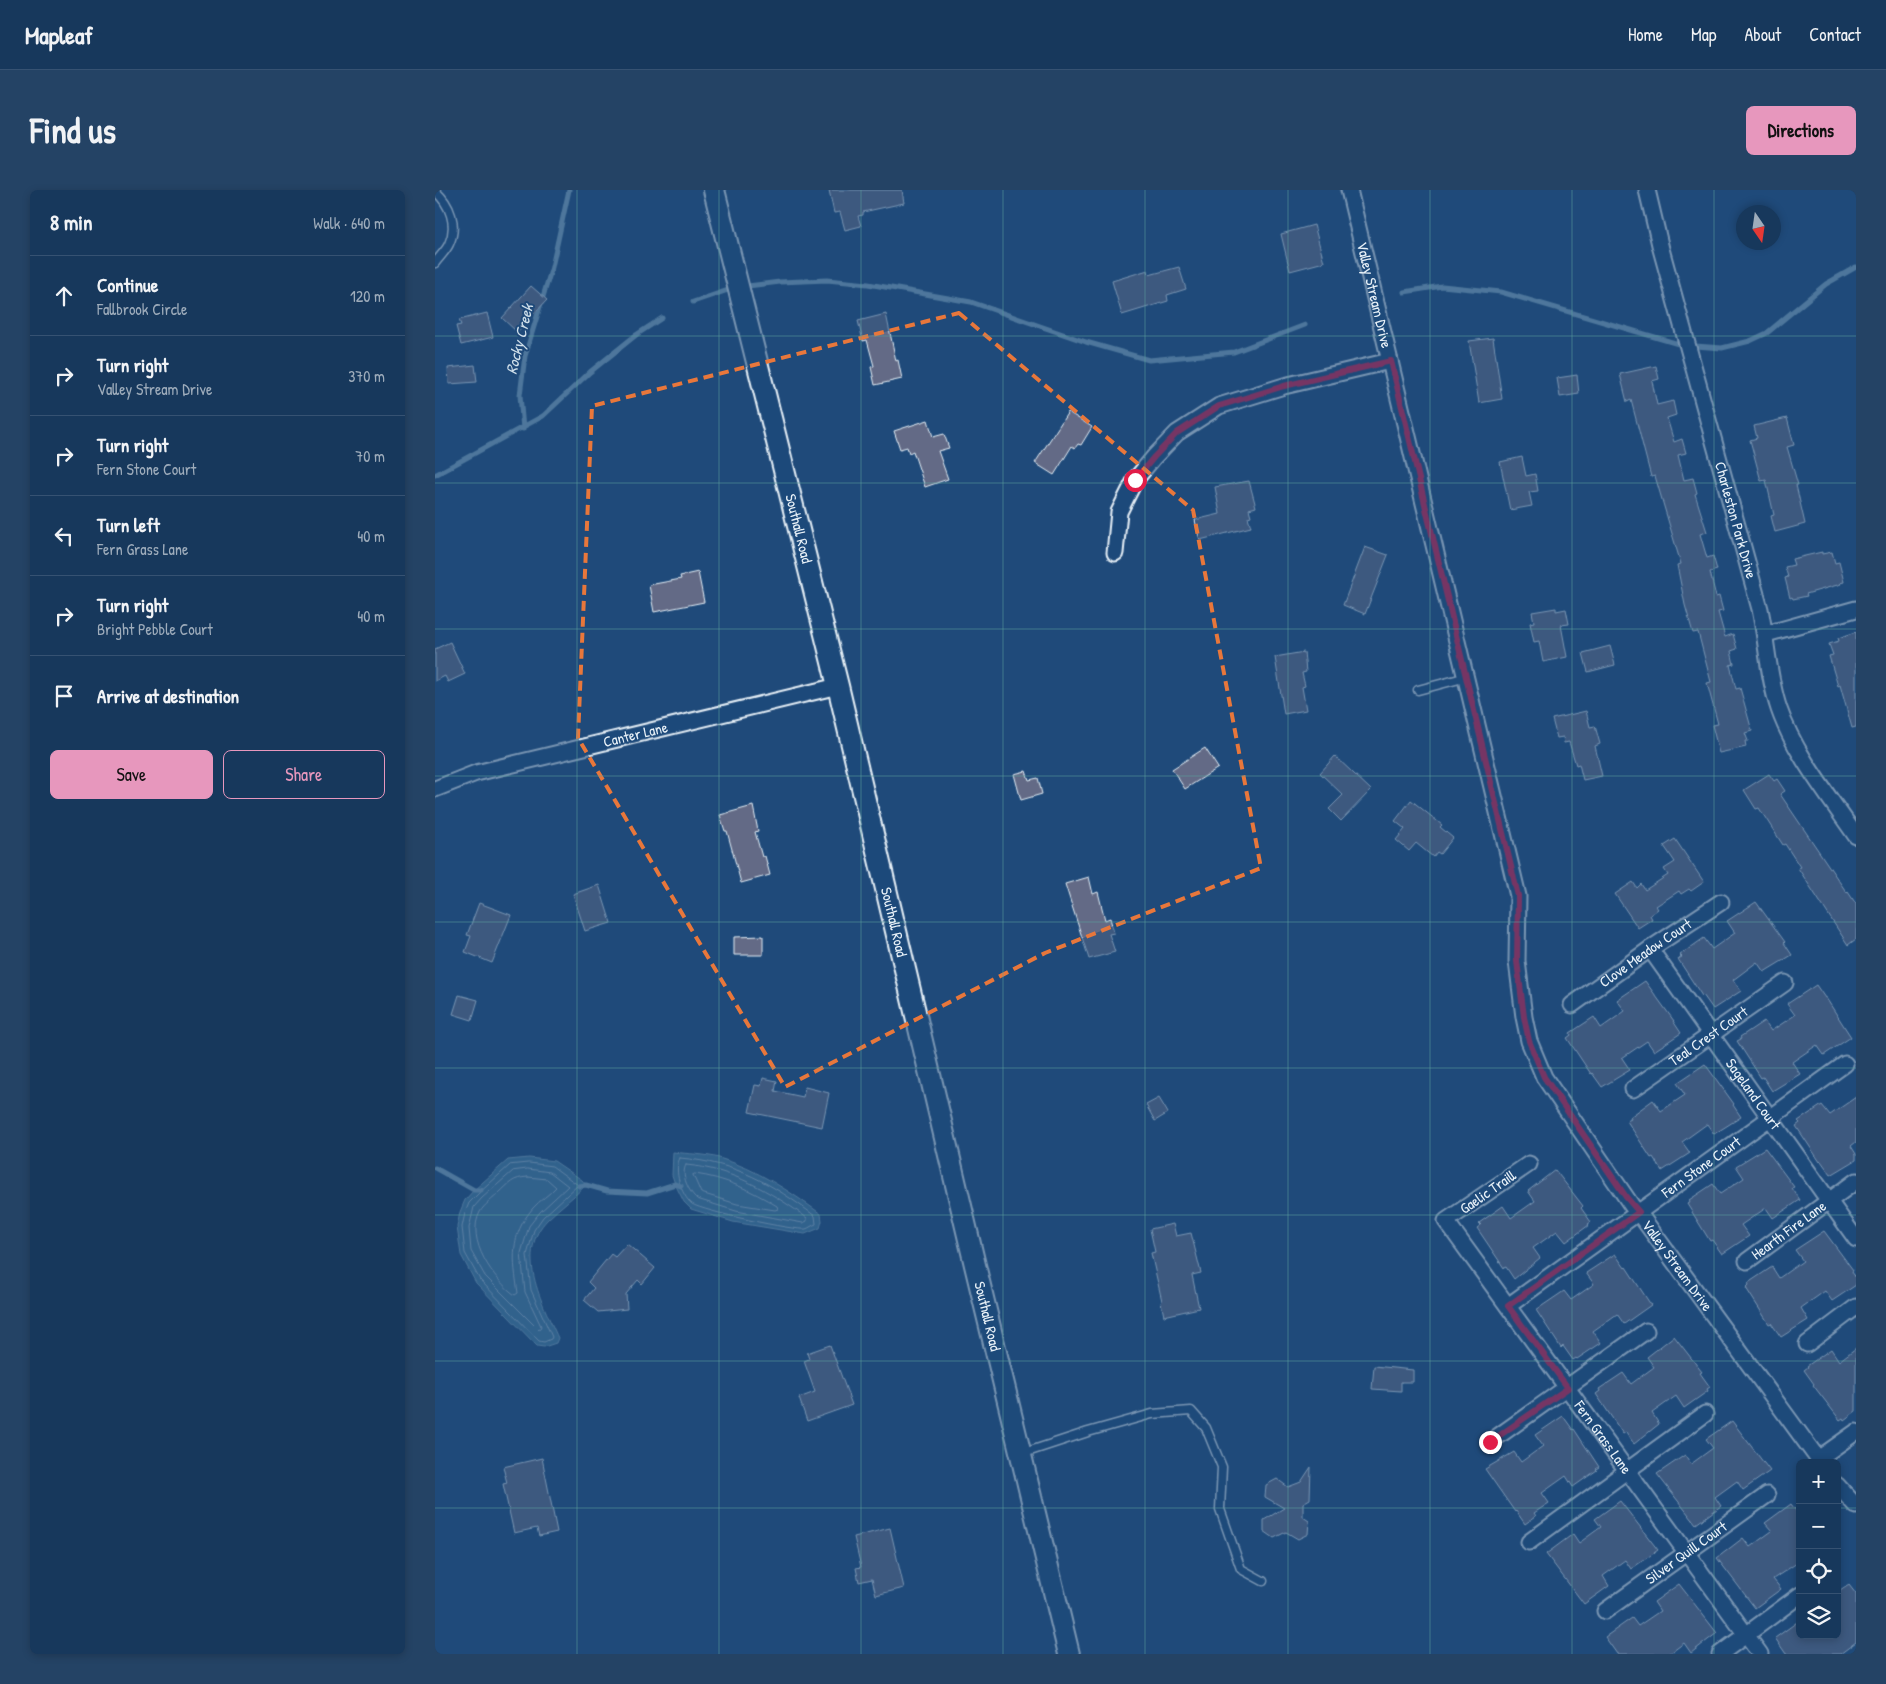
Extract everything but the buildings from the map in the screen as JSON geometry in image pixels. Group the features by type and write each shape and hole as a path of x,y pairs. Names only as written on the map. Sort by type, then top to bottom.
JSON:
{"street":[{"name":"Southall Road","path":"714,190 838,686 970,1246 1069,1654"},
{"name":"Valley Stream Drive","path":"1349,190 1518,896 1517,961 1521,1000 1529,1041 1544,1077 1629,1202 1639,1212 1818,1459"},
{"name":"Charleston Park Drive","path":"1647,190 1766,634 1770,668 1779,709 1790,735 1856,836"},
{"path":"1115,553 1119,512 1135,480 1177,433 1219,406 1284,386 1391,361"},
{"path":"1766,634 1856,609"},
{"name":"Canter Lane","path":"435,789 477,773 838,686"},
{"name":"Clove Meadow Court","path":"1572,1005 1721,902"},
{"name":"Sageland Court","path":"1650,950 1856,1239"},
{"name":"Teal Crest Court","path":"1633,1090 1785,983"},
{"name":"Fern Stone Court","path":"1508,1306 1845,1064"},
{"name":"Gaelic Traill","path":"1447,1221 1529,1164"},
{"name":"Hearth Fire Lane","path":"1747,1261 1856,1181"},
{"name":"Fern Grass Lane","path":"1447,1221 1760,1654"},
{"path":"1807,1344 1856,1307"},
{"path":"1490,1442 1646,1331"},
{"path":"1529,1542 1705,1414"},
{"path":"1822,1459 1856,1432"},
{"path":"1841,1489 1856,1506"},
{"name":"Silver Quill Court","path":"1605,1611 1767,1494"},
{"path":"1720,1654 1796,1599"}],"lane":[{"path":"435,191 447,203 453,228 449,244 435,263"},
{"path":"1419,690 1467,677"},
{"path":"1021,1454 1152,1414 1191,1411 1207,1428 1222,1467 1220,1510 1241,1569 1263,1582"}],"highlighted area":[{"path":"959,313 1193,510 1261,868 1045,953 785,1087 578,738 592,406"}],"water":[{"path":"673,1152 719,1158 760,1174 821,1214 820,1228 805,1234 733,1222 691,1209 684,1202 672,1175"},
{"path":"529,1158 554,1161 582,1180 586,1185 548,1219 538,1232 533,1247 534,1278 558,1338 556,1343 544,1347 537,1346 476,1283 461,1255 457,1227 465,1200 474,1190 508,1160"}],"waterway":[{"name":"Rocky Creek","path":"523,429 520,395 525,356 552,267 569,190"},
{"path":"1404,292 1442,286 1501,292 1682,345 1722,348 1750,341 1767,333 1826,284 1856,267"},
{"path":"748,286 780,282 827,280 868,284 971,302 1086,342 1149,360 1234,352 1305,325"},
{"path":"693,302 734,288"},
{"path":"435,475 543,416 590,372 636,335 662,318"},
{"path":"435,1168 474,1190 481,1190"},
{"path":"579,1186 586,1185 607,1191 647,1193 675,1184 681,1186"}],"route":[{"path":"1135,480 1177,433 1219,406 1284,386 1391,361 1518,896 1517,961 1520,992 1529,1041 1544,1077 1632,1206 1639,1212 1508,1306 1568,1388 1490,1442"}]}
